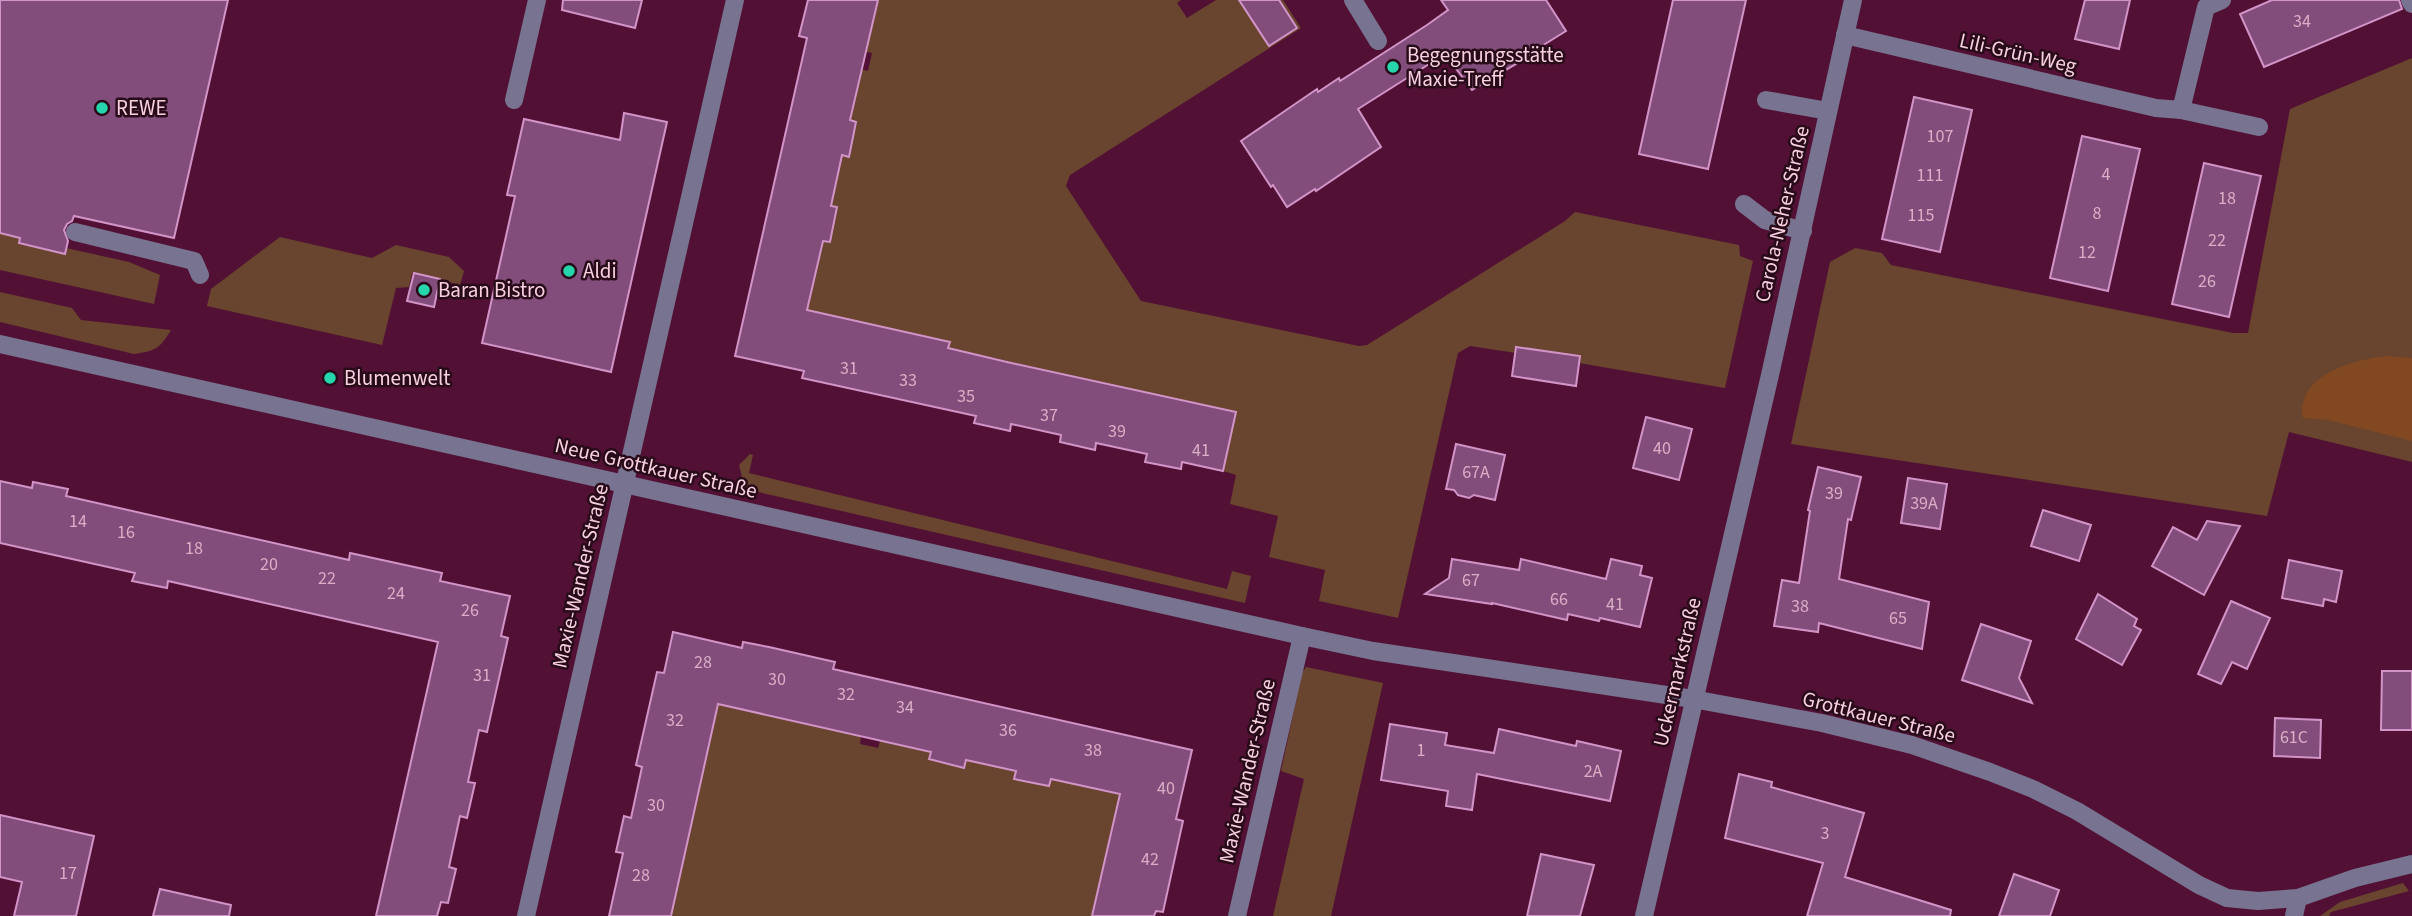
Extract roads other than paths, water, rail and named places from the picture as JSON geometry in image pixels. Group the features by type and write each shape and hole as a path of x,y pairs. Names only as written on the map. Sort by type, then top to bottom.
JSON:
{"street":[{"path":"514,100 537,0"},
{"name":"Maxie-Wander-Straße","path":"526,916 735,0"},
{"path":"1353,0 1378,41"},
{"name":"Carola-Neher-Straße","path":"1755,438 1853,0"},
{"path":"2181,110 2206,7 2222,0"},
{"name":"Lili-Grün-Weg","path":"1845,35 2156,108 2181,110 2259,127"},
{"path":"1766,100 1828,111"},
{"path":"1744,204 1765,220 1802,231"},
{"path":"75,232 194,261 200,275"},
{"name":"Neue Grottkauer Straße","path":"0,344 1302,636"},
{"name":"Uckermarkstraße","path":"1644,916 1755,438"},
{"name":"Maxie-Wander-Straße","path":"1237,916 1302,636"},
{"name":"Grottkauer Straße","path":"1302,636 1373,651 1693,699 1822,723 1912,745 2033,789 2077,811 2199,885 2227,898 2296,907 2356,878 2412,864"}],"place":[{"name":"Begegnungsstätte Maxie-Treff","path":"1393,67"},
{"name":"REWE","path":"102,108"},
{"name":"Aldi","path":"569,271"},
{"name":"Baran Bistro","path":"424,290"},
{"name":"Blumenwelt","path":"330,378"}]}
